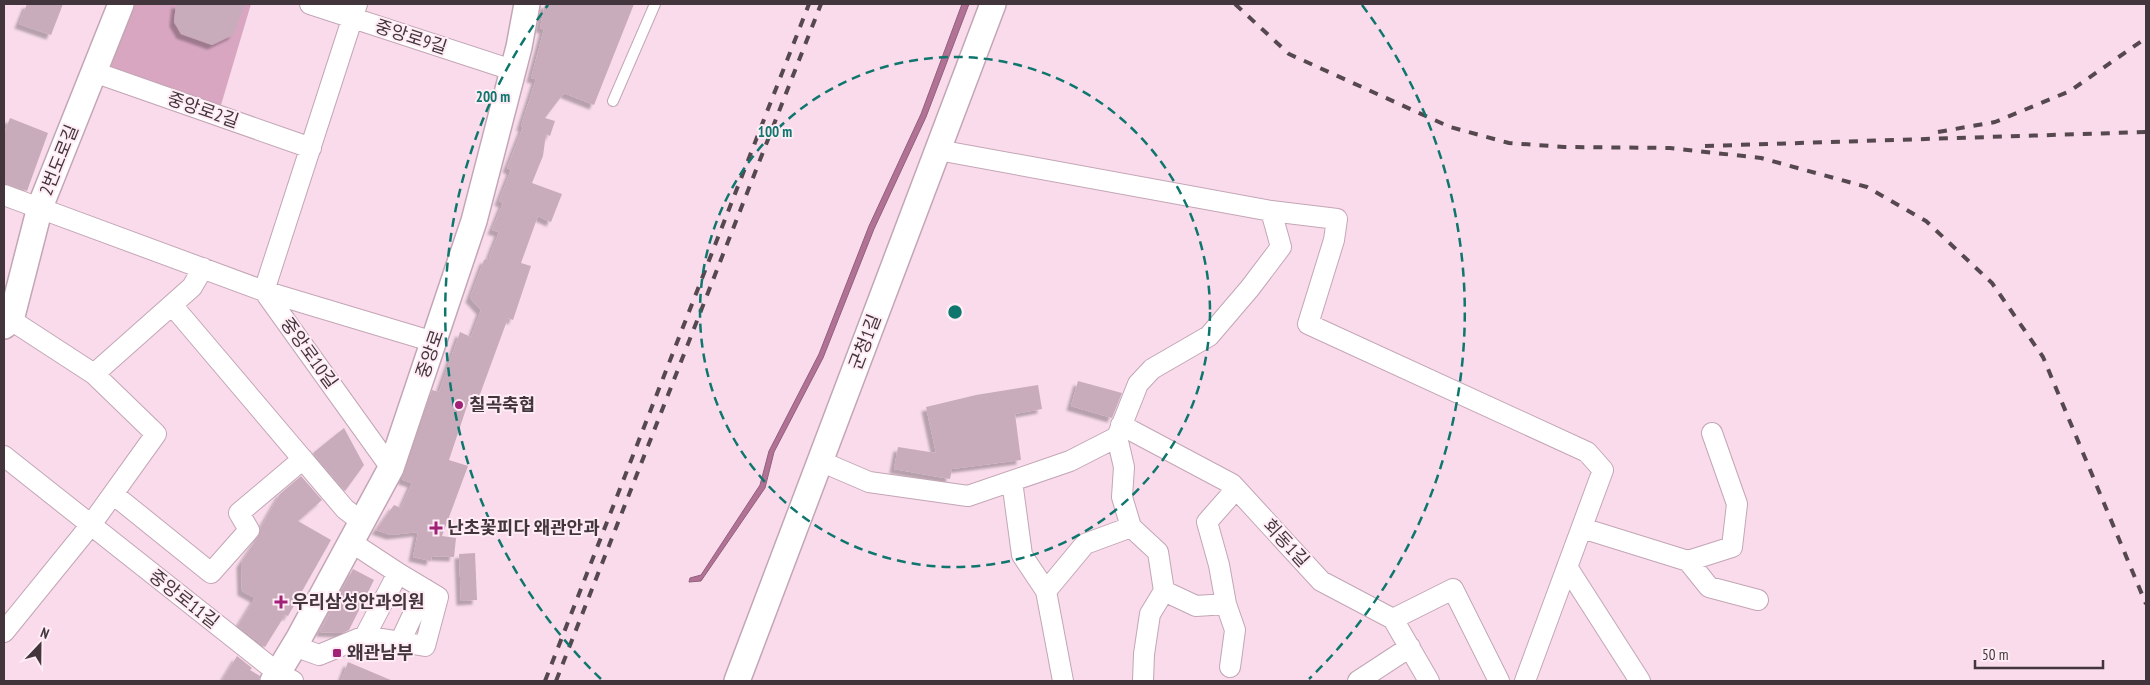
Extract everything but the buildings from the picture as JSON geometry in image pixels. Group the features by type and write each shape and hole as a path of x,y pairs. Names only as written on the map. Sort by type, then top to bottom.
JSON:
{"street":[{"name":"2번도로길","path":"113,494 156,434 94,374 7,323 40,207 121,4"},
{"name":"중앙로9길","path":"310,4 355,11 512,70"},
{"name":"중앙로","path":"282,678 294,646 391,468 474,221 527,4"},
{"name":"군청1길","path":"737,681 993,4"},
{"path":"264,290 312,148 355,11"},
{"name":"중앙로2길","path":"94,72 312,148"},
{"path":"938,150 1271,211 1337,219 1334,240 1308,324 1587,452 1603,470 1525,681"},
{"path":"4,195 264,290 434,342"},
{"path":"1143,681 1144,654 1150,614 1164,591 1158,552 1131,527 1122,497 1124,467 1119,431 1138,384 1152,369 1208,336 1250,288 1281,247 1271,211"},
{"path":"94,374 192,287 203,268"},
{"name":"중앙로10길","path":"264,290 391,468"},
{"path":"172,305 345,509 356,532 398,573 438,598 425,646 365,636 318,655 294,646"},
{"path":"820,461 869,482 968,496 1070,461 1119,431"},
{"name":"회동1길","path":"1119,431 1232,484 1321,581 1393,619"},
{"path":"1688,561 1732,547 1737,504 1712,433"},
{"name":"중앙로11길","path":"4,456 282,678"},
{"path":"4,632 90,526 113,494 212,573 249,530 239,513 303,459"},
{"path":"1012,481 1022,555 1046,592 1063,681"},
{"path":"1230,666 1235,630 1226,604 1219,564 1207,522 1236,489"},
{"path":"1046,592 1085,544 1131,527"},
{"path":"1582,528 1688,561 1709,588 1758,600"},
{"path":"1567,567 1640,681"},
{"path":"365,636 398,573"},
{"path":"1429,681 1393,619 1454,589 1499,681"},
{"path":"1164,591 1196,606 1226,604"},
{"path":"1358,681 1410,647"}],"lane":[{"path":"613,101 655,4"}],"shaded area":[{"path":"120,4 251,4 218,115 94,72"},
{"path":"962,4 969,4 926,117 874,229 823,358 774,452 765,488 701,581 689,582 690,578 701,575 760,485 769,451 819,354 869,226 921,114"}],"railway":[{"path":"545,681 809,4"},
{"path":"556,681 821,4"},
{"path":"1235,4 1289,54 1450,127 1509,143 1564,147 1670,148 1761,158 1867,187 1926,221 1992,283 2043,357 2146,604"},
{"path":"1938,132 1995,122 2070,91 2146,38"},
{"path":"1705,146 2146,132"}],"place":[{"name":"칠곡축협","path":"459,405"},
{"name":"난초꽃피다 왜관안과","path":"436,528"},
{"name":"우리삼성안과의원","path":"281,602"},
{"name":"왜관남부","path":"337,653"}]}
